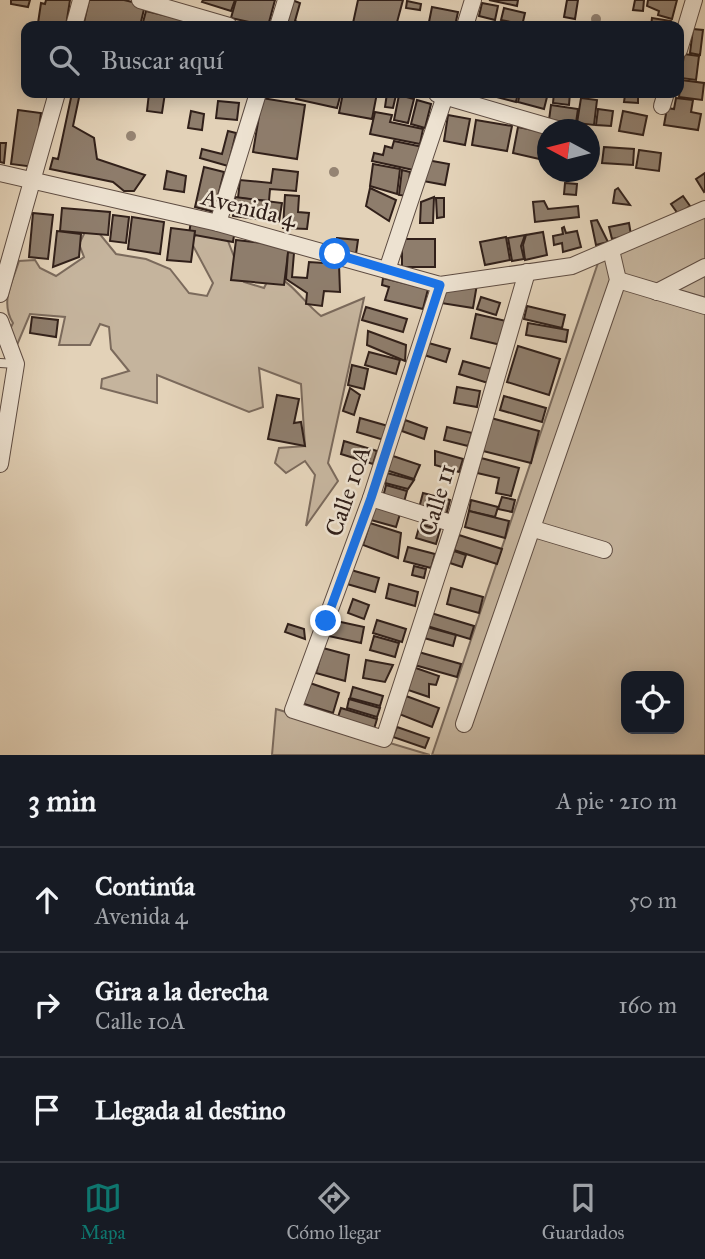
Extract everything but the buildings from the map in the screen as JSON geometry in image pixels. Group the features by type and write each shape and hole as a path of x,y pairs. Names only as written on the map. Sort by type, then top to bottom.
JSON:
{"street":[{"path":"75,21 81,0"},
{"path":"139,0 212,21"},
{"path":"280,21 286,0"},
{"path":"467,21 473,0"},
{"path":"684,33 694,0"},
{"path":"0,295 56,98"},
{"path":"218,223 256,98"},
{"path":"387,270 441,98"},
{"path":"455,98 537,123"},
{"name":"Avenida 4","path":"0,173 218,223 440,285 572,266 705,209"},
{"path":"464,724 534,529 618,280 611,250"},
{"path":"657,292 705,267"},
{"name":"Calle 11","path":"384,739 454,524 527,272"},
{"path":"618,280 705,306"},
{"name":"Calle 10A","path":"384,739 293,710 371,498 440,285"},
{"path":"0,321 8,364 0,464"},
{"path":"371,498 454,524"},
{"path":"534,529 604,550"}],"shaded area":[{"path":"705,210 705,755 432,755 601,254"},
{"path":"87,228 99,233 116,254 146,259 170,269 189,293 207,296 213,283 190,240 203,230 226,236 244,282 264,288 271,274 278,277 321,316 364,298 328,463 338,481 306,526 315,475 305,461 286,473 275,463 279,448 305,446 301,384 259,368 263,407 249,412 157,375 157,403 101,388 102,379 129,371 111,349 109,327 100,324 90,345 59,345 65,317 30,314 17,345 8,333 13,323 7,300 19,261 35,260 40,268 56,276 84,257 79,244"},
{"path":"276,709 430,755 272,755"}],"route":[{"path":"326,621 371,498 440,285 335,254"}]}
